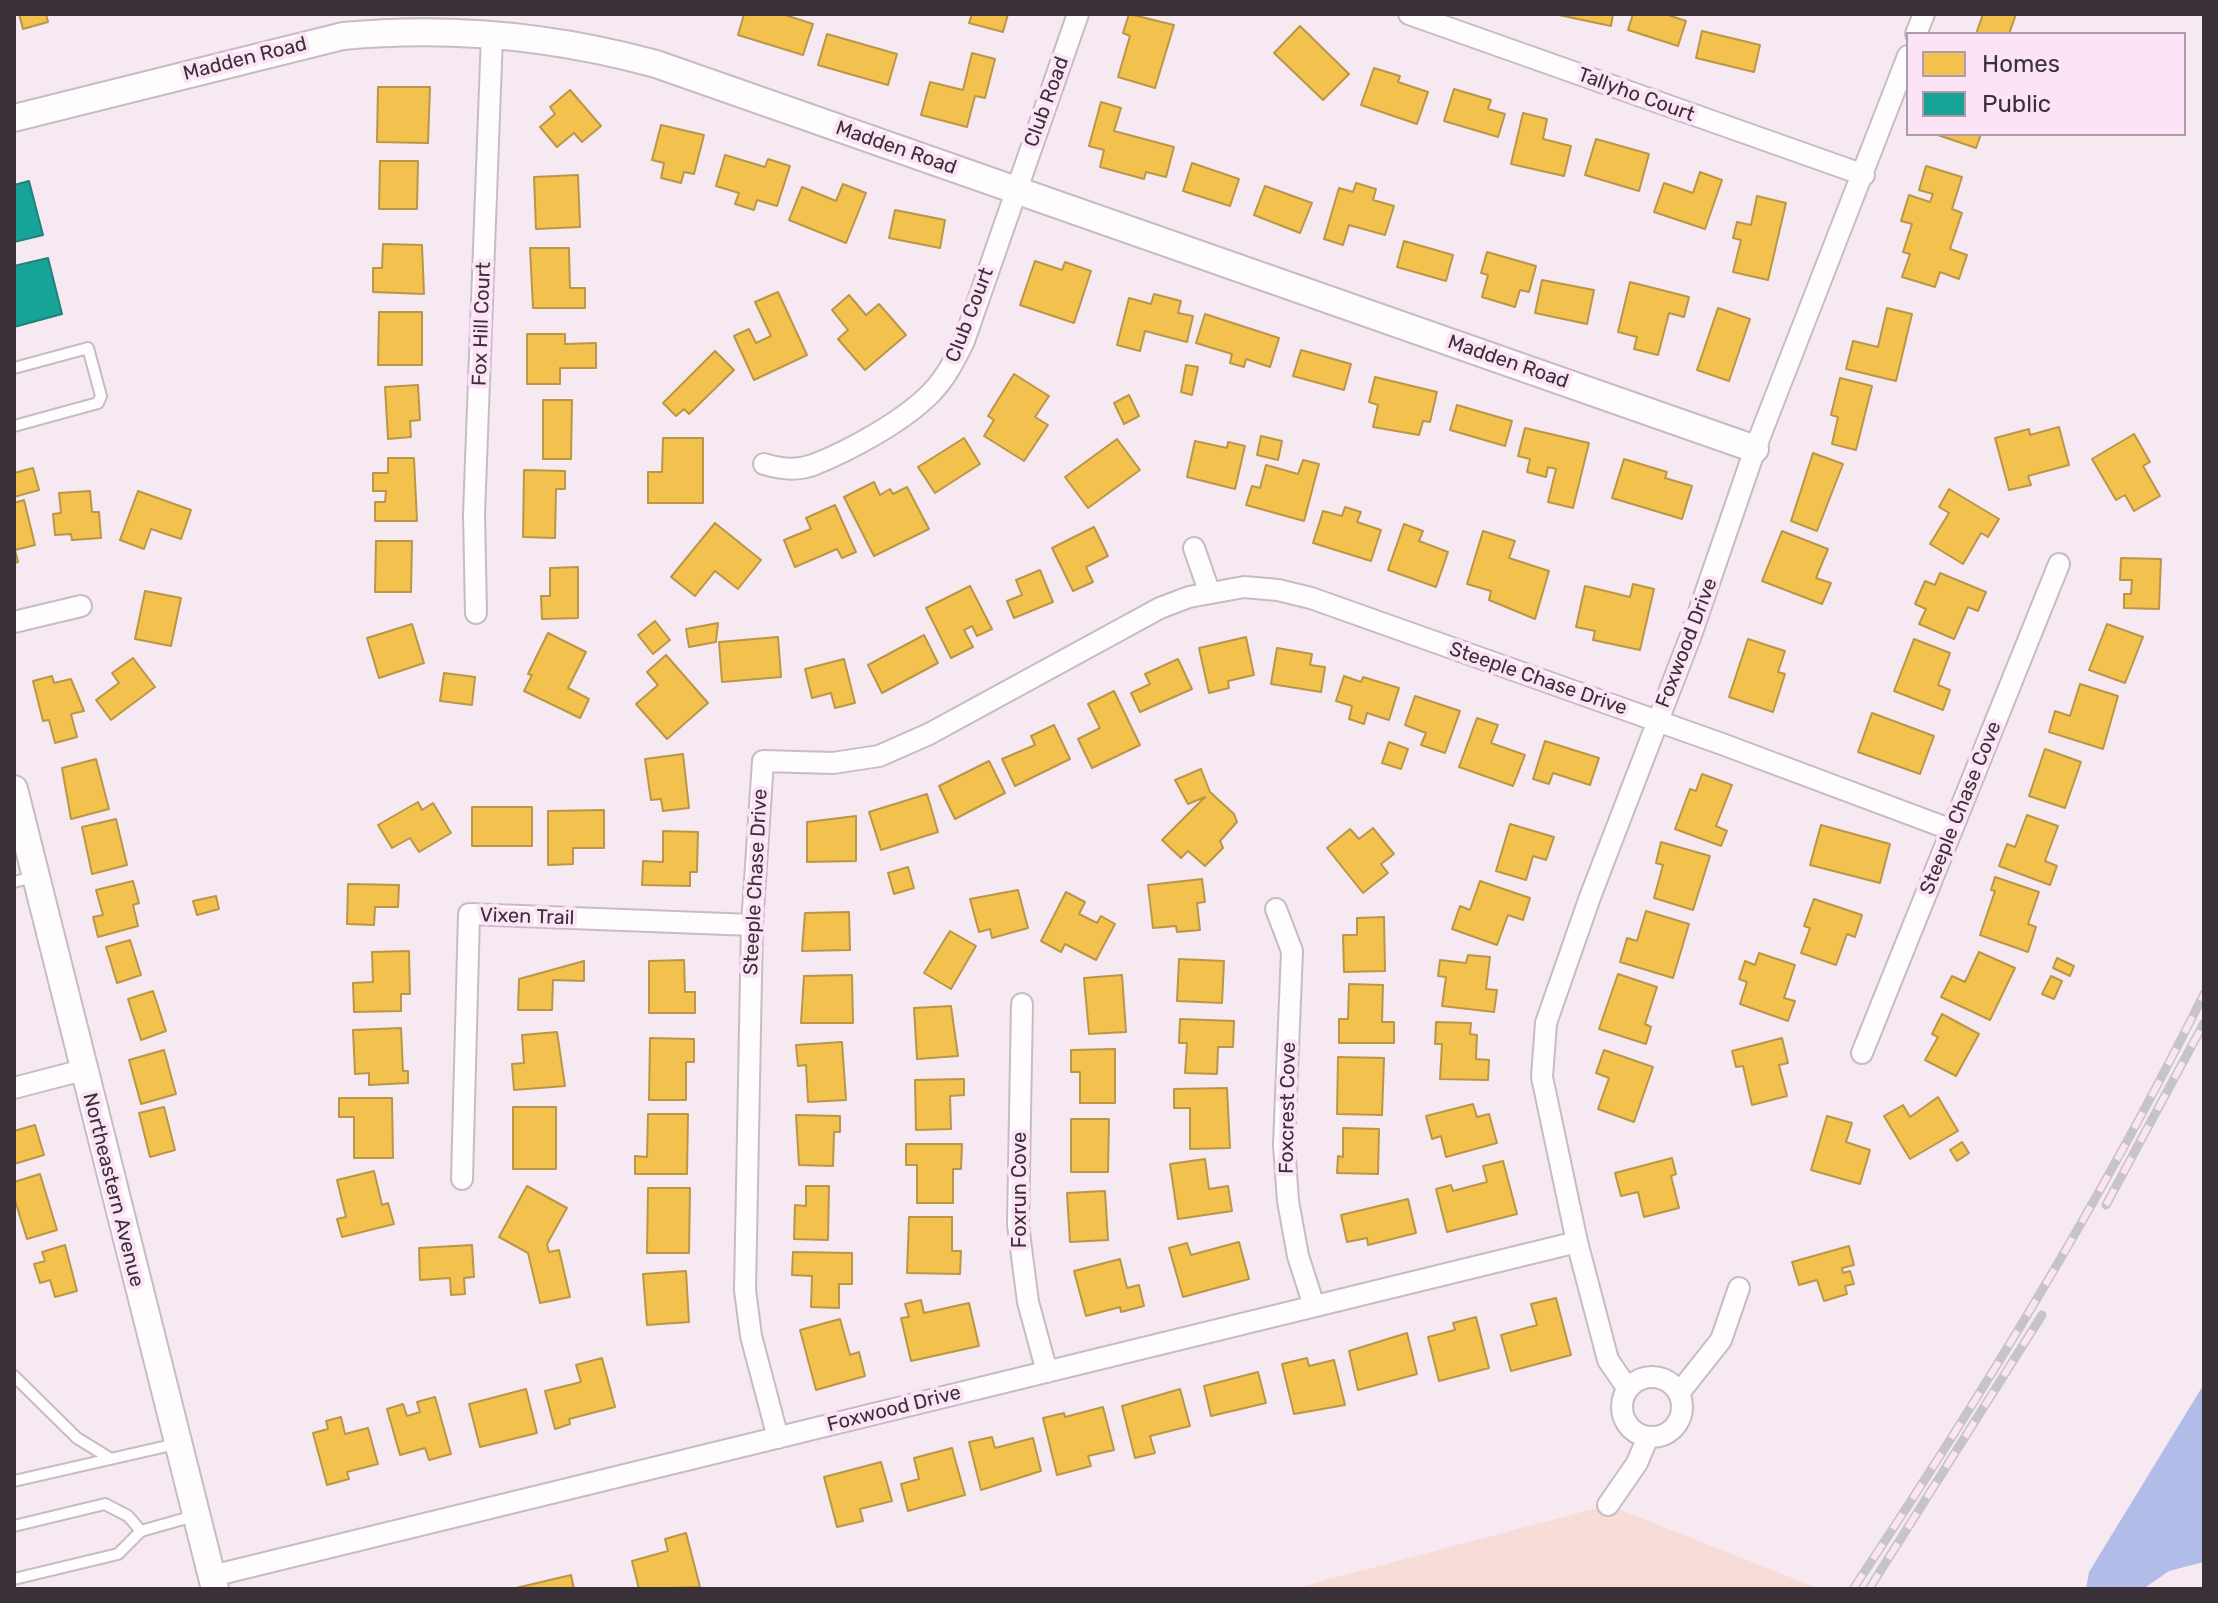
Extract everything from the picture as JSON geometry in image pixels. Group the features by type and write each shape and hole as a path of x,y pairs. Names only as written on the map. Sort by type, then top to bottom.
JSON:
{"street":[{"name":"Club Road","path":"1015,189 1078,14"},
{"name":"Tallyho Court","path":"1409,14 1864,175"},
{"name":"Madden Road","path":"14,118 343,36 391,31 492,35 586,45 656,64 1755,449"},
{"name":"Fox Hill Court","path":"476,613 474,514 492,35"},
{"name":"Foxwood Drive","path":"1628,1389 1608,1360 1577,1242 1546,1099 1543,1044 1546,1023 1755,449 1906,61"},
{"name":"Club Court","path":"764,464 785,470 812,466 890,425 931,393 950,369 964,341 1015,189"},
{"path":"1194,548 1209,591"},
{"name":"Steeple Chase Cove","path":"1862,1053 2059,564"},
{"name":"Steeple Chase Drive","path":"778,1438 751,1336 745,1290 752,925 763,761 822,763 879,756 929,734 1160,608 1209,591 1244,587 1278,590 1311,598 1658,721 1952,830"},
{"path":"14,622 81,606"},
{"name":"Northeastern Avenue","path":"14,789 24,879 83,1070 214,1583"},
{"name":"Foxcrest Cove","path":"1276,909 1292,951 1284,1145 1288,1201 1298,1256 1314,1306"},
{"name":"Vixen Trail","path":"462,1179 469,914 752,925"},
{"name":"Foxrun Cove","path":"1022,1004 1018,1225 1028,1302 1047,1372"},
{"path":"14,1088 83,1070"},
{"name":"Foxwood Drive","path":"214,1583 778,1438 1577,1242"},
{"path":"1679,1393 1721,1340 1739,1288"},
{"path":"1654,1377 1672,1385 1679,1393 1682,1413 1676,1426 1659,1437 1635,1432 1622,1411 1628,1389 1644,1378 1654,1377"},
{"path":"1608,1505 1637,1463 1648,1437"}],"lane":[{"path":"14,368 88,348 101,396 98,403 14,426"},
{"path":"14,1376 77,1438 111,1459"},
{"path":"14,1481 177,1444"},
{"path":"14,1526 105,1504 128,1516 141,1531"},
{"path":"14,1579 118,1554 141,1531 196,1515"}],"shaded area":[{"path":"1608,1505 1820,1589 1292,1589"}],"water":[{"path":"2204,1384 2204,1562 2169,1571 2143,1589 2086,1589 2089,1572"}],"building: Homes":[{"path":"19,14 46,14 48,22 23,29"},
{"path":"744,14 782,14 813,24 803,55 738,35"},
{"path":"972,14 1008,14 1003,32 969,23"},
{"path":"1129,14 1174,25 1155,88 1118,77 1130,36 1123,33"},
{"path":"1554,14 1613,14 1611,26"},
{"path":"1633,14 1665,14 1686,21 1678,46 1628,30"},
{"path":"1983,14 2016,14 2010,32 1977,32"},
{"path":"1300,26 1349,74 1323,100 1274,53"},
{"path":"1702,31 1760,45 1754,72 1696,58"},
{"path":"827,34 897,54 888,85 818,65"},
{"path":"972,53 995,59 985,98 975,96 967,127 921,115 930,82 963,90"},
{"path":"1374,68 1400,76 1398,82 1428,92 1417,124 1361,105"},
{"path":"378,87 430,87 428,143 377,142"},
{"path":"1454,89 1491,100 1488,109 1505,114 1498,137 1444,121"},
{"path":"570,90 601,126 582,142 574,133 557,147 540,127 555,114 550,107"},
{"path":"1101,102 1121,108 1114,131 1174,147 1166,177 1146,172 1144,179 1100,167 1104,150 1089,146"},
{"path":"1523,113 1547,119 1543,139 1571,146 1564,176 1511,164"},
{"path":"661,125 704,135 694,174 684,172 681,183 661,178 664,163 652,160"},
{"path":"1941,136 1980,136 1976,148"},
{"path":"1596,139 1649,154 1639,191 1585,175"},
{"path":"725,155 765,167 768,159 790,166 777,206 757,200 754,210 735,204 739,193 716,186"},
{"path":"380,161 418,161 417,209 379,209"},
{"path":"1192,163 1239,179 1230,206 1183,191"},
{"path":"1926,166 1962,177 1952,209 1962,213 1950,249 1967,255 1959,279 1940,272 1935,287 1902,277 1910,254 1903,252 1912,224 1901,221 1909,195 1930,202 1933,194 1919,190"},
{"path":"1700,172 1722,180 1705,229 1654,212 1664,183 1693,193"},
{"path":"578,175 580,227 536,229 534,177"},
{"path":"1356,183 1376,189 1373,200 1394,206 1385,235 1349,225 1343,245 1324,239 1339,188 1353,192"},
{"path":"843,184 866,193 846,243 789,220 802,187 836,201"},
{"path":"1265,186 1312,203 1300,233 1254,215"},
{"path":"1757,196 1786,203 1768,280 1733,272 1741,240 1733,238 1737,222 1751,225"},
{"path":"895,210 945,220 940,248 889,238"},
{"path":"1404,241 1453,255 1446,281 1397,267"},
{"path":"383,244 422,245 424,294 373,292 373,268 382,268"},
{"path":"530,248 569,248 570,288 585,288 585,308 533,308"},
{"path":"1487,252 1536,266 1529,292 1520,290 1515,307 1482,297 1488,275 1481,273"},
{"path":"1035,261 1062,270 1065,262 1091,271 1074,323 1020,305"},
{"path":"1542,280 1594,290 1587,324 1535,313"},
{"path":"1630,282 1689,297 1684,317 1669,313 1658,355 1634,349 1637,337 1618,332"},
{"path":"778,292 807,355 754,380 734,336 749,329 756,343 771,336 755,302"},
{"path":"1154,294 1181,301 1178,313 1193,316 1187,342 1145,331 1140,351 1117,345 1129,298 1151,304"},
{"path":"849,295 866,315 879,304 906,335 865,370 838,339 848,330 832,310"},
{"path":"1718,308 1750,319 1729,381 1697,370"},
{"path":"1887,308 1912,314 1896,381 1846,369 1853,341 1878,347"},
{"path":"379,312 422,312 422,365 378,365"},
{"path":"1205,314 1279,338 1270,367 1246,359 1244,367 1230,363 1232,354 1196,343"},
{"path":"527,334 565,334 565,344 596,343 596,368 560,368 560,384 527,384"},
{"path":"1301,350 1351,364 1344,390 1293,376"},
{"path":"715,351 734,370 689,414 684,409 676,416 663,403"},
{"path":"1186,365 1198,367 1192,395 1181,392"},
{"path":"1014,374 1049,396 1035,417 1048,425 1024,461 984,436 994,420 988,416"},
{"path":"1375,377 1437,392 1430,422 1423,421 1419,435 1373,427 1378,405 1369,402"},
{"path":"1840,378 1872,386 1856,450 1832,444 1838,417 1831,415"},
{"path":"418,385 420,420 410,421 411,437 388,439 385,387"},
{"path":"1129,395 1139,416 1124,424 1114,403"},
{"path":"543,400 572,400 571,459 543,459"},
{"path":"1457,405 1512,421 1505,446 1450,430"},
{"path":"2059,427 2069,465 2028,476 2031,485 2009,490 1995,438 2029,429 2030,435"},
{"path":"1525,428 1589,443 1573,508 1548,502 1556,469 1548,467 1546,477 1527,472 1530,459 1518,456"},
{"path":"2134,434 2150,462 2143,466 2160,496 2134,511 2125,495 2116,500 2092,459"},
{"path":"1261,436 1282,441 1278,460 1257,455"},
{"path":"663,438 703,438 703,503 648,503 648,472 662,472"},
{"path":"964,438 980,464 935,493 918,467"},
{"path":"1117,439 1140,470 1088,508 1065,477"},
{"path":"1195,441 1227,448 1228,442 1245,446 1235,489 1187,477"},
{"path":"1813,453 1843,464 1817,531 1791,521"},
{"path":"388,458 414,458 417,521 375,521 375,502 385,502 386,491 373,491 373,473 388,473"},
{"path":"1624,459 1667,472 1665,478 1692,486 1682,519 1612,498"},
{"path":"1303,460 1319,464 1304,521 1246,505 1252,486 1260,488 1266,465 1298,474"},
{"path":"33,468 39,490 14,497 14,473"},
{"path":"524,470 565,471 565,489 556,489 555,538 523,537"},
{"path":"874,482 880,495 890,489 893,494 907,487 929,529 874,556 844,497"},
{"path":"1949,489 1999,519 1988,537 1981,533 1963,564 1930,544 1949,513 1939,507"},
{"path":"90,491 92,512 99,512 101,538 72,540 71,534 55,535 53,514 61,513 59,493"},
{"path":"138,491 191,510 181,539 151,529 144,549 120,540"},
{"path":"24,500 35,545 15,550 18,562 14,563 14,503"},
{"path":"835,505 856,552 842,558 837,549 795,567 784,540 811,529 806,518"},
{"path":"1345,507 1361,512 1357,522 1381,530 1371,561 1313,543 1323,511 1342,516"},
{"path":"715,523 761,560 738,589 715,571 695,596 671,577"},
{"path":"1404,524 1423,531 1419,541 1448,552 1436,587 1388,570"},
{"path":"1094,527 1108,556 1086,567 1093,582 1073,591 1052,548"},
{"path":"1483,531 1515,541 1509,558 1549,571 1535,619 1489,600 1491,591 1467,584"},
{"path":"1782,531 1828,549 1816,578 1831,583 1822,604 1762,581"},
{"path":"376,541 412,541 411,592 375,592"},
{"path":"2121,558 2161,559 2159,609 2124,608 2124,594 2131,594 2132,580 2120,580"},
{"path":"578,567 578,618 542,619 541,596 550,596 550,568"},
{"path":"1040,570 1053,602 1014,618 1007,601 1022,595 1016,580"},
{"path":"1940,573 1986,592 1978,611 1968,607 1954,639 1919,624 1926,609 1915,604 1925,581 1935,585"},
{"path":"1633,584 1654,589 1640,650 1593,640 1595,631 1576,627 1585,586 1630,597"},
{"path":"970,586 992,629 977,636 972,626 964,630 973,647 951,658 926,608"},
{"path":"145,591 181,598 171,646 135,639"},
{"path":"655,621 670,640 653,654 638,635"},
{"path":"718,623 716,642 689,647 686,629"},
{"path":"412,624 424,663 379,678 367,638"},
{"path":"2107,624 2143,637 2125,683 2089,670"},
{"path":"548,633 586,652 568,688 589,699 580,718 524,691 532,675 528,674"},
{"path":"924,635 938,663 882,693 868,665"},
{"path":"778,637 781,677 722,682 719,642"},
{"path":"1246,637 1254,675 1228,681 1229,688 1209,693 1199,648"},
{"path":"1748,639 1785,651 1778,672 1785,674 1773,712 1729,697"},
{"path":"1914,639 1950,653 1938,685 1950,690 1943,710 1894,691"},
{"path":"1277,648 1312,654 1310,665 1325,667 1321,692 1271,684"},
{"path":"666,655 708,703 667,739 636,704 658,685 647,672"},
{"path":"133,658 155,687 111,720 96,700 119,683 112,673"},
{"path":"844,659 855,703 835,708 831,693 812,698 805,669"},
{"path":"1178,659 1192,689 1140,712 1131,693 1150,684 1145,674"},
{"path":"444,673 475,677 472,705 440,701"},
{"path":"52,676 54,683 71,679 84,711 71,714 77,737 55,743 49,720 43,721 33,681"},
{"path":"1344,676 1361,682 1363,677 1399,688 1389,720 1367,713 1364,724 1349,719 1352,706 1336,701"},
{"path":"2080,684 2118,696 2103,749 2049,732 2055,711 2070,716"},
{"path":"1114,691 1140,745 1092,768 1078,739 1100,728 1088,704"},
{"path":"1415,696 1460,711 1445,753 1421,745 1426,733 1405,725"},
{"path":"1872,713 1934,736 1920,774 1858,752"},
{"path":"1477,718 1498,725 1491,743 1525,755 1513,786 1459,767"},
{"path":"1054,725 1070,759 1015,786 1002,759 1035,745 1031,736"},
{"path":"1545,741 1599,758 1590,785 1553,773 1549,784 1533,779"},
{"path":"1389,742 1408,749 1401,769 1382,763"},
{"path":"2045,749 2081,762 2065,808 2029,796"},
{"path":"683,754 689,808 663,811 661,799 651,800 645,759"},
{"path":"96,759 109,809 71,819 62,768"},
{"path":"989,761 1005,793 955,819 939,786"},
{"path":"1201,769 1210,792 1234,814 1237,822 1220,841 1223,848 1205,866 1188,851 1181,858 1162,840 1205,797 1188,804 1175,780"},
{"path":"1702,774 1732,785 1716,826 1727,831 1721,846 1675,829 1690,789 1696,791"},
{"path":"927,794 938,832 881,850 869,812"},
{"path":"418,802 422,810 433,803 451,833 419,852 410,838 392,848 378,825"},
{"path":"472,807 532,807 532,846 472,846"},
{"path":"604,810 604,848 573,848 573,864 548,865 548,811"},
{"path":"2027,815 2058,826 2045,861 2057,866 2050,885 1999,866 2007,844 2015,847"},
{"path":"856,816 856,861 807,862 807,822"},
{"path":"116,819 127,865 92,874 82,827"},
{"path":"1510,824 1554,837 1546,860 1533,856 1526,880 1496,871"},
{"path":"1821,825 1890,844 1880,883 1810,865"},
{"path":"1373,828 1394,854 1381,864 1388,873 1363,893 1327,848 1350,829 1359,839"},
{"path":"663,831 698,832 697,872 690,872 690,886 642,885 643,861 663,862"},
{"path":"1661,842 1710,856 1693,910 1654,898 1663,865 1656,863"},
{"path":"908,867 914,888 894,894 888,873"},
{"path":"1995,877 2039,892 2028,924 2036,927 2028,952 1980,935 1995,891 1991,890"},
{"path":"1202,879 1205,902 1197,903 1200,930 1177,932 1176,926 1153,928 1148,885"},
{"path":"133,881 139,903 133,905 138,926 98,937 93,917 103,915 96,890"},
{"path":"1480,881 1530,898 1523,920 1508,915 1497,945 1452,929 1460,906 1470,910"},
{"path":"348,884 399,885 398,907 375,907 374,925 347,924"},
{"path":"1018,890 1028,928 992,938 990,929 979,932 970,899"},
{"path":"1066,892 1085,902 1079,914 1097,923 1101,916 1115,924 1096,960 1065,944 1061,952 1041,941"},
{"path":"216,896 219,909 197,915 193,901"},
{"path":"1814,899 1862,915 1855,937 1847,934 1836,965 1801,953 1810,928 1804,926"},
{"path":"1646,911 1689,924 1673,978 1620,962 1627,938 1637,941"},
{"path":"849,912 850,950 802,951 805,913"},
{"path":"1384,917 1385,971 1344,972 1343,935 1357,935 1357,918"},
{"path":"950,931 976,946 951,989 924,973"},
{"path":"130,940 141,975 117,983 106,947"},
{"path":"409,951 410,994 401,994 401,1011 354,1012 353,983 373,982 372,952"},
{"path":"1979,952 2015,968 1990,1020 1941,997 1952,976 1965,982"},
{"path":"1759,953 1795,965 1784,998 1795,1001 1788,1021 1740,1004 1747,982 1739,979 1745,961 1755,965"},
{"path":"1468,955 1490,957 1486,989 1497,990 1494,1012 1442,1006 1446,977 1438,976 1440,960 1466,963"},
{"path":"2057,958 2074,966 2070,976 2053,968"},
{"path":"1179,959 1224,961 1222,1003 1177,1001"},
{"path":"684,960 685,992 695,992 695,1013 649,1013 649,961"},
{"path":"584,961 584,981 553,980 552,1010 518,1010 519,979"},
{"path":"1618,974 1657,987 1645,1024 1651,1027 1646,1044 1599,1029"},
{"path":"852,975 853,1023 801,1023 804,976"},
{"path":"1122,975 1126,1032 1089,1034 1084,978"},
{"path":"2051,976 2062,981 2054,999 2042,994"},
{"path":"1349,984 1383,985 1382,1022 1394,1022 1394,1043 1339,1043 1339,1019 1348,1019"},
{"path":"153,991 166,1031 141,1040 128,999"},
{"path":"951,1006 958,1056 917,1059 914,1008"},
{"path":"1942,1014 1979,1034 1956,1076 1925,1060 1938,1037 1932,1034"},
{"path":"1180,1019 1234,1021 1233,1047 1218,1047 1217,1074 1185,1073 1187,1043 1179,1043"},
{"path":"1436,1022 1471,1023 1470,1034 1477,1035 1476,1059 1489,1060 1488,1080 1440,1079 1442,1044 1435,1044"},
{"path":"401,1028 403,1071 408,1071 408,1083 369,1085 369,1073 355,1074 353,1030"},
{"path":"557,1032 565,1086 514,1090 512,1064 524,1063 522,1035"},
{"path":"650,1038 694,1039 694,1062 686,1062 686,1100 649,1100"},
{"path":"1782,1038 1788,1063 1779,1065 1787,1096 1752,1105 1743,1066 1736,1067 1732,1051"},
{"path":"842,1042 846,1100 808,1102 806,1065 798,1066 796,1045"},
{"path":"1115,1049 1115,1103 1080,1103 1080,1072 1071,1072 1071,1050"},
{"path":"164,1050 176,1094 141,1104 129,1060"},
{"path":"1604,1050 1653,1067 1634,1122 1598,1109 1609,1078 1596,1073"},
{"path":"1338,1057 1384,1058 1382,1115 1337,1114"},
{"path":"964,1079 964,1095 950,1096 951,1129 916,1130 915,1080"},
{"path":"1227,1088 1230,1148 1190,1149 1190,1108 1174,1108 1174,1089"},
{"path":"1938,1097 1958,1131 1910,1159 1884,1116 1903,1105 1910,1117"},
{"path":"339,1098 392,1098 393,1158 354,1158 354,1117 339,1117"},
{"path":"1473,1104 1477,1117 1489,1114 1497,1143 1446,1157 1441,1136 1432,1139 1426,1116"},
{"path":"164,1107 175,1150 150,1157 139,1113"},
{"path":"513,1107 556,1107 556,1169 513,1169"},
{"path":"648,1114 688,1114 687,1174 635,1174 635,1156 647,1157"},
{"path":"796,1115 840,1116 840,1132 834,1132 833,1166 799,1165"},
{"path":"1827,1116 1852,1123 1846,1142 1870,1150 1860,1184 1811,1170"},
{"path":"1071,1119 1109,1119 1108,1172 1071,1172"},
{"path":"35,1125 44,1155 14,1164 14,1131"},
{"path":"1343,1128 1379,1129 1378,1174 1337,1173 1338,1156 1343,1157"},
{"path":"1962,1142 1969,1153 1957,1161 1950,1150"},
{"path":"906,1144 962,1144 961,1169 953,1169 953,1203 917,1203 917,1165 906,1165"},
{"path":"1672,1158 1676,1174 1671,1176 1679,1208 1644,1217 1638,1192 1621,1196 1615,1173"},
{"path":"1205,1159 1209,1189 1228,1186 1232,1211 1178,1219 1170,1164"},
{"path":"1503,1161 1517,1214 1447,1232 1436,1189 1451,1185 1453,1191 1487,1182 1483,1166"},
{"path":"374,1171 382,1205 388,1203 394,1224 342,1237 337,1219 346,1217 337,1180"},
{"path":"40,1174 57,1230 27,1239 14,1197 14,1182"},
{"path":"527,1186 567,1208 547,1244 549,1252 559,1250 570,1297 540,1303 528,1253 499,1237"},
{"path":"806,1186 829,1186 828,1240 794,1239 795,1205 806,1206"},
{"path":"648,1188 690,1188 689,1253 647,1253"},
{"path":"1105,1191 1108,1240 1070,1242 1067,1193"},
{"path":"1408,1199 1416,1233 1368,1245 1367,1238 1347,1242 1341,1215"},
{"path":"909,1217 952,1217 952,1251 961,1251 960,1274 907,1273"},
{"path":"1239,1242 1249,1279 1183,1297 1169,1248 1187,1243 1191,1255"},
{"path":"65,1245 77,1291 55,1297 50,1280 40,1283 34,1264 45,1261 42,1252"},
{"path":"472,1245 474,1277 464,1278 465,1294 451,1295 450,1278 420,1280 419,1248"},
{"path":"1849,1246 1854,1265 1842,1268 1843,1273 1850,1271 1854,1284 1845,1286 1847,1294 1824,1301 1817,1280 1799,1285 1792,1262"},
{"path":"793,1252 852,1253 852,1284 839,1284 839,1308 811,1307 812,1276 792,1275"},
{"path":"1120,1259 1127,1288 1139,1285 1144,1306 1121,1312 1120,1307 1086,1316 1074,1271"},
{"path":"686,1271 689,1322 647,1325 643,1274"},
{"path":"1556,1298 1571,1355 1511,1371 1501,1335 1537,1325 1531,1304"},
{"path":"921,1300 924,1313 969,1303 979,1346 911,1361 901,1318 909,1317 905,1304"},
{"path":"1476,1317 1489,1368 1439,1381 1428,1337 1455,1330 1453,1323"},
{"path":"840,1319 850,1355 859,1352 865,1376 816,1390 800,1330"},
{"path":"1407,1333 1417,1374 1358,1390 1349,1351"},
{"path":"602,1358 615,1407 569,1419 570,1424 555,1429 545,1391 581,1382 576,1365"},
{"path":"1307,1358 1309,1366 1334,1360 1345,1405 1294,1414 1282,1364"},
{"path":"1258,1372 1266,1403 1211,1416 1204,1386"},
{"path":"526,1389 537,1433 480,1447 469,1404"},
{"path":"1180,1389 1190,1426 1150,1436 1155,1453 1135,1458 1122,1406"},
{"path":"435,1397 451,1454 429,1460 425,1448 400,1455 387,1409 403,1404 407,1416 420,1412 417,1402"},
{"path":"1103,1407 1114,1450 1088,1456 1091,1466 1057,1475 1043,1418 1064,1413 1065,1417"},
{"path":"341,1417 345,1434 368,1428 378,1464 347,1472 349,1479 327,1485 313,1433 328,1429 326,1421"},
{"path":"992,1437 995,1448 1033,1438 1041,1471 981,1490 969,1442"},
{"path":"952,1448 965,1495 908,1511 901,1484 919,1479 914,1458"},
{"path":"881,1462 892,1501 860,1509 863,1521 837,1527 824,1477"},
{"path":"686,1533 700,1587 639,1589 632,1561 668,1551 665,1539"},
{"path":"571,1575 574,1589 516,1589 516,1588"}],"building: Public":[{"path":"29,181 43,235 14,242 14,185"},
{"path":"48,258 62,314 14,327 14,266"}],"railway":[{"path":"1853,1589 2038,1297 2124,1147 2204,994"},
{"path":"2106,1205 2204,1023"},
{"path":"1869,1589 2042,1315"}]}
